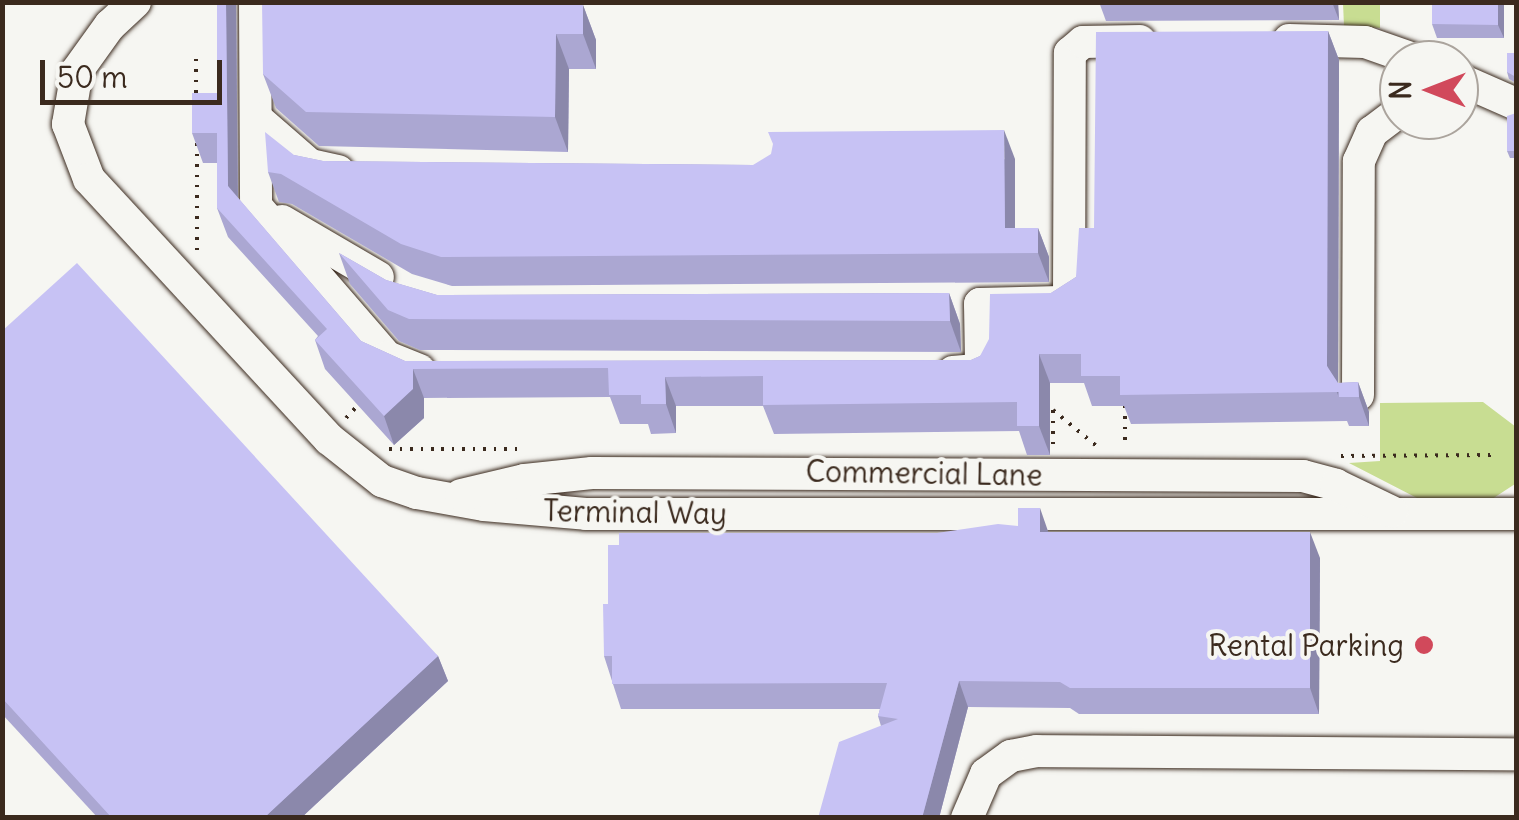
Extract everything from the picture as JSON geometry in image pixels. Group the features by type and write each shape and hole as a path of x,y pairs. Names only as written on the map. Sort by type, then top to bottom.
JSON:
{"lane":[{"name":"Commercial Lane","path":"135,2 110,24 77,71 68,124 89,179 329,439 382,481 446,498 525,480 592,473 1303,476 1336,485 1396,514 1516,514"},
{"path":"255,2 256,206 387,357 416,370 455,370"},
{"path":"928,372 977,370 960,309 1060,302 1069,297 1070,53 1083,42 1164,40"},
{"path":"1261,40 1365,42 1379,47"},
{"path":"1479,89 1514,104"},
{"path":"1479,104 1514,104"},
{"path":"256,118 310,165 373,171"},
{"path":"1358,395 1358,161 1372,132 1379,127"},
{"path":"256,206 404,292"},
{"path":"967,818 986,774 1010,756 1037,752 1516,754"}],"path":[{"path":"196,59 196,109"},
{"path":"186,250 197,263 196,142 202,142"},
{"path":"1125,392 1125,457"},
{"path":"352,431 343,421 358,405"},
{"path":"1052,457 1052,410 1111,457"},
{"path":"382,449 533,450"}],"green space":[{"path":"1343,3 1380,3 1380,28 1344,26"},
{"path":"1483,402 1516,427 1515,484 1489,501 1417,498 1349,463 1380,461 1380,403"}],"building":[{"path":"217,2 226,2 228,186 361,341 405,361 971,360 980,356 989,339 990,294 1051,293 1076,277 1079,228 1094,228 1096,32 1328,31 1327,366 1338,383 1358,382 1359,397 1339,397 1339,392 1120,395 1120,376 1081,376 1081,354 1039,354 1039,426 1017,426 1017,402 763,405 763,376 665,377 666,404 641,404 641,395 609,395 608,368 413,369 413,389 384,416 315,340 327,329 217,208 217,133 192,133 192,93 217,93"},
{"path":"262,2 557,2 583,5 583,34 556,34 555,117 306,112 263,74"},
{"path":"1432,2 1498,2 1498,25 1432,24"},
{"path":"1507,53 1516,53 1516,77 1507,72"},
{"path":"1516,113 1516,151 1507,151 1507,116"},
{"path":"1004,130 1005,228 1038,228 1038,253 441,257 401,244 281,174 268,172 265,132 294,155 323,161 753,165 771,154 773,144 768,132"},
{"path":"339,253 386,280 437,295 949,293 950,321 409,319 388,310"},
{"path":"77,263 438,656 268,818 112,818 2,698 2,331"},
{"path":"1018,508 1040,508 1040,532 1310,532 1310,688 1070,688 1060,682 959,681 922,818 818,818 839,742 898,719 878,716 887,683 612,684 612,656 604,656 603,604 608,604 608,545 619,545 619,533 937,533 998,524 1018,526"}],"place":[{"name":"Rental Parking","path":"1424,645"}]}
